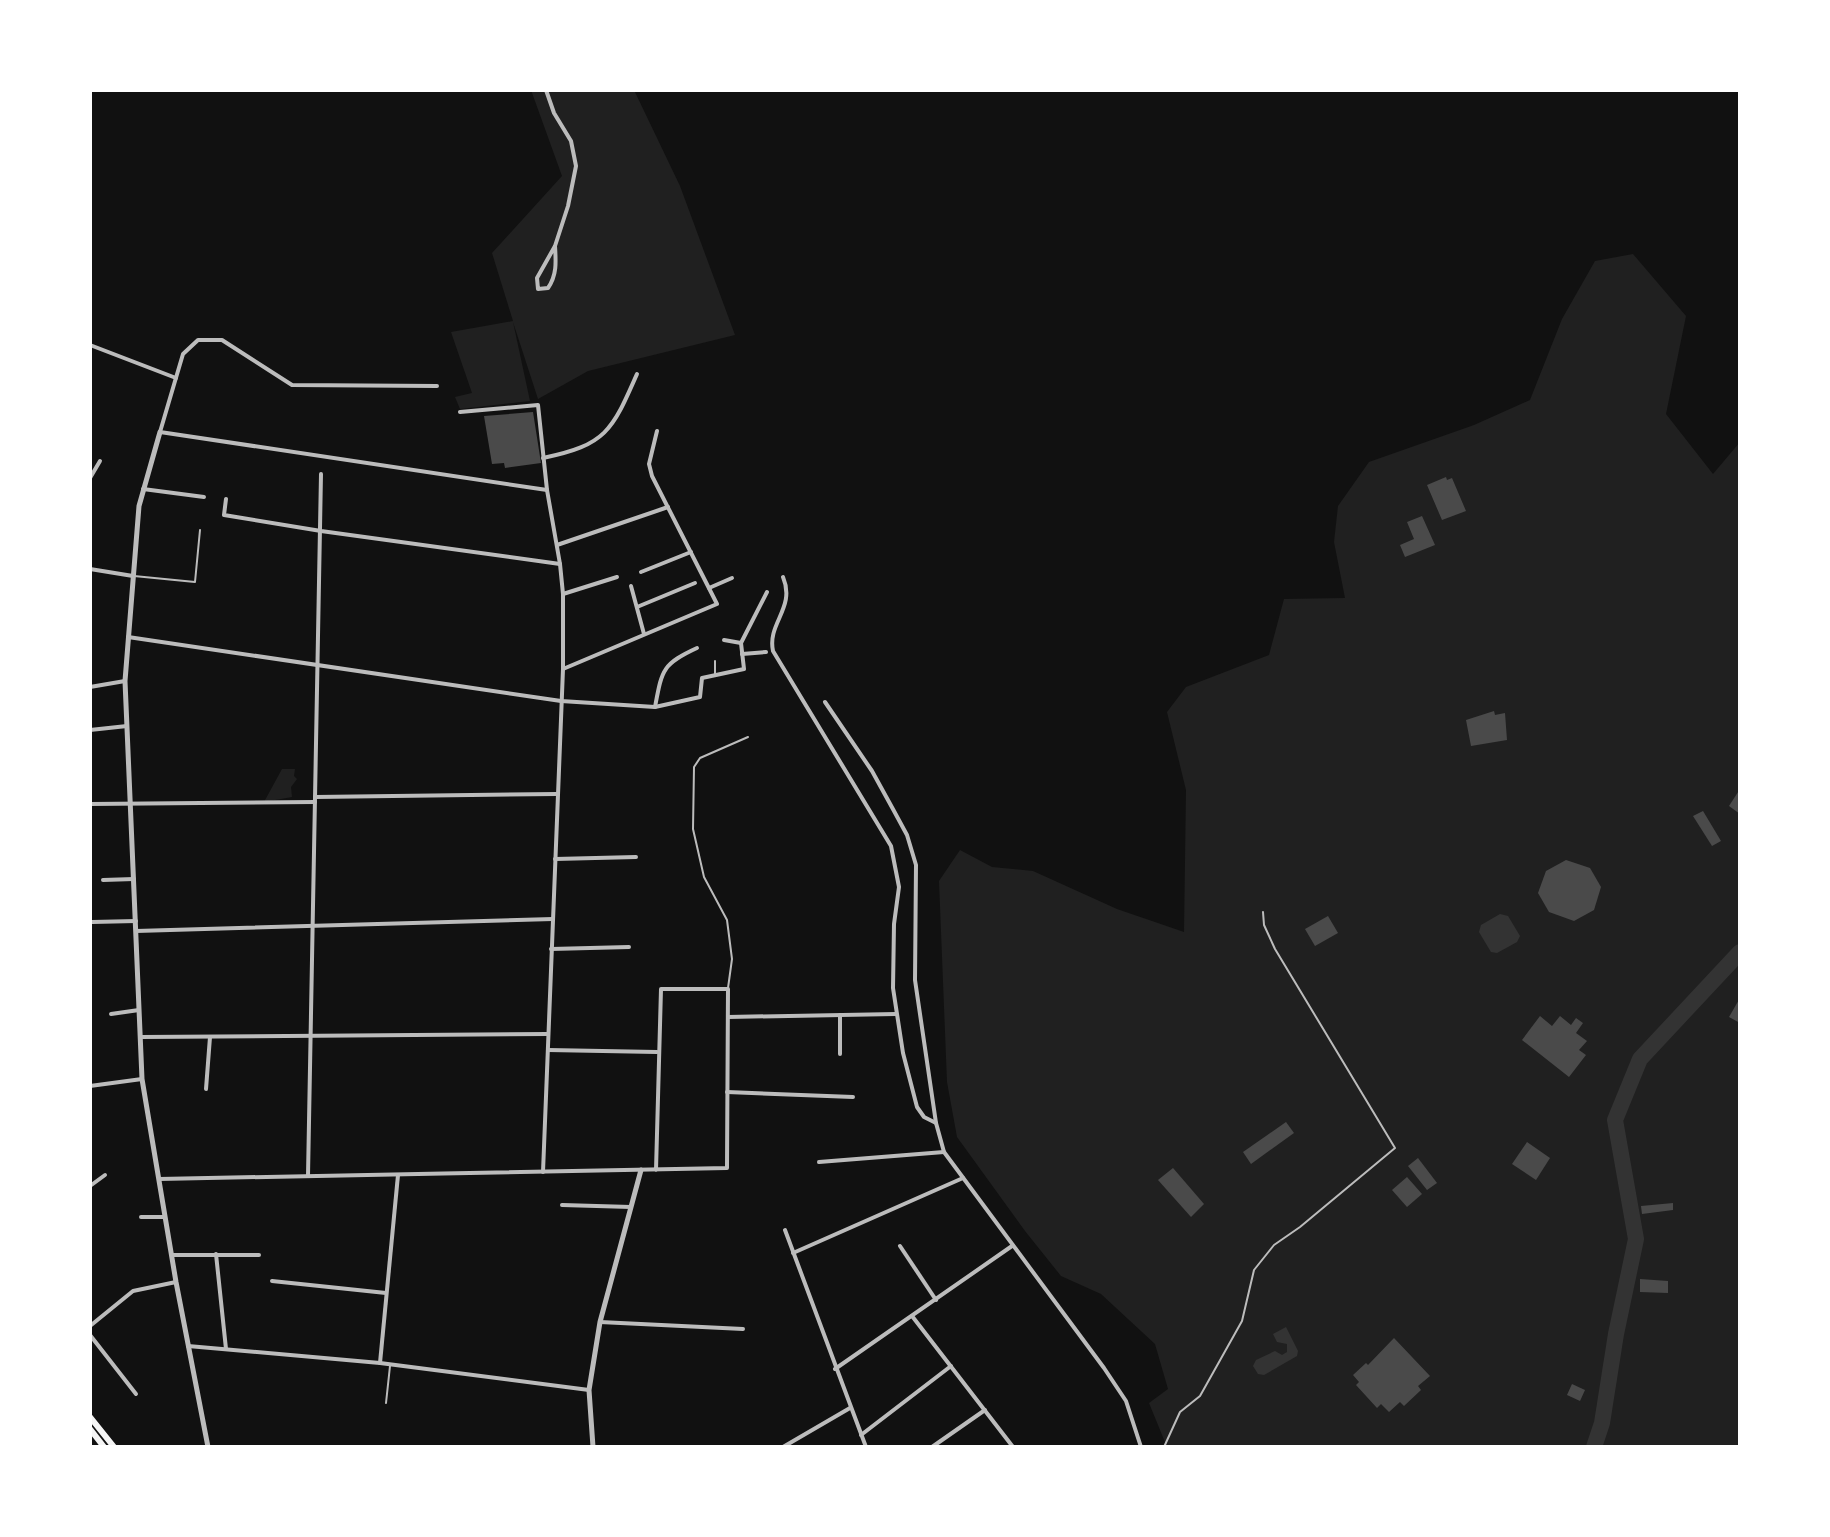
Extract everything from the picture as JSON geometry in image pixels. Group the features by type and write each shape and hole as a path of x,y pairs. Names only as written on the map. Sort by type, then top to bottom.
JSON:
{"main road":[{"path":"90,1417 114,1447"},
{"path":"90,1429 104,1447"}],"street":[{"path":"546,90 554,113 571,141 576,166 568,206 555,246 537,278 538,289 548,288 552,282 556,268 555,246"},
{"path":"208,1447 142,1079 125,681 139,506 184,352 198,340 222,340 292,385 437,386"},
{"path":"90,345 176,378"},
{"path":"543,458 591,445 606,432 637,374"},
{"path":"460,412 538,405 547,490 560,564 563,669 543,1172"},
{"path":"563,669 717,604 649,464 657,431"},
{"path":"160,432 547,490"},
{"path":"90,478 100,461"},
{"path":"308,1176 321,474"},
{"path":"143,489 204,497"},
{"path":"226,499 224,515 560,564"},
{"path":"557,545 668,507"},
{"path":"641,572 691,552"},
{"path":"90,569 133,576"},
{"path":"563,594 617,577"},
{"path":"783,577 787,598 771,644 779,665 891,846 899,887 894,924 893,988 896,1014 917,1107 924,1117 936,1123"},
{"path":"709,588 732,578"},
{"path":"637,607 695,583"},
{"path":"631,586 644,634"},
{"path":"128,637 561,701 655,707 700,697 702,678 744,669 741,643 767,592"},
{"path":"724,640 741,643"},
{"path":"655,707 665,666 697,648"},
{"path":"742,654 766,652"},
{"path":"90,687 125,681"},
{"path":"825,702 872,771 907,835 916,865 915,980 936,1123 944,1152 1104,1368 1126,1401 1141,1447"},
{"path":"90,730 127,726"},
{"path":"90,804 558,794"},
{"path":"555,859 636,857"},
{"path":"103,880 134,879"},
{"path":"136,931 553,919"},
{"path":"92,922 136,921"},
{"path":"551,949 629,947"},
{"path":"159,1179 656,1170 727,1168 728,989 661,989 656,1170"},
{"path":"111,1014 139,1010"},
{"path":"728,1017 896,1014"},
{"path":"840,1015 840,1054"},
{"path":"141,1037 548,1034"},
{"path":"206,1089 210,1037"},
{"path":"548,1050 657,1052"},
{"path":"90,1086 142,1079"},
{"path":"727,1092 853,1097"},
{"path":"819,1162 944,1152"},
{"path":"593,1447 589,1390 600,1322 641,1170"},
{"path":"380,1363 398,1174"},
{"path":"90,1186 105,1175"},
{"path":"793,1253 963,1178"},
{"path":"562,1205 631,1207"},
{"path":"141,1217 165,1217"},
{"path":"785,1230 866,1447"},
{"path":"900,1246 936,1300"},
{"path":"835,1369 1012,1246"},
{"path":"216,1254 226,1349"},
{"path":"172,1255 259,1255"},
{"path":"272,1281 386,1293"},
{"path":"90,1326 133,1291 176,1282"},
{"path":"912,1316 1013,1447"},
{"path":"600,1322 743,1329"},
{"path":"90,1335 136,1394"},
{"path":"188,1346 380,1363 589,1390"},
{"path":"861,1435 951,1366"},
{"path":"783,1447 850,1408"},
{"path":"932,1447 985,1410"}],"lane":[{"path":"133,576 195,582 200,530"},
{"path":"715,661 715,674"},
{"path":"728,989 732,959 727,920 704,877 693,829 694,767 700,758 748,737"},
{"path":"1164,1447 1180,1412 1200,1396 1242,1321 1254,1270 1274,1245 1395,1148 1275,949 1264,925 1263,912"},
{"path":"386,1403 390,1365"}],"shaded area":[{"path":"531,90 634,90 680,186 735,335 588,371 538,399 513,322 530,401 460,409 455,397 472,393 451,332 513,321 492,253 562,176"},
{"path":"1633,254 1686,316 1666,414 1713,474 1740,442 1740,1441 1737,1447 1167,1447 1149,1403 1168,1389 1155,1344 1101,1294 1061,1276 957,1137 947,1082 939,881 960,850 992,867 1033,871 1117,909 1184,932 1186,790 1167,712 1186,687 1269,655 1284,599 1345,598 1334,542 1338,506 1369,462 1474,425 1530,400 1562,319 1595,261"},
{"path":"282,769 295,769 297,779 291,787 292,797 264,802"},
{"path":"1500,914 1508,916 1520,936 1517,942 1497,953 1491,952 1479,932 1481,925"},
{"path":"1286,1327 1298,1351 1297,1356 1264,1375 1258,1374 1253,1366 1256,1360 1275,1351 1282,1355 1287,1352 1287,1344 1277,1342 1273,1334"}],"building":[{"path":"533,412 541,463 505,468 504,463 492,464 484,416"},
{"path":"1446,477 1447,480 1452,478 1466,511 1442,520 1427,485"},
{"path":"1422,516 1435,545 1405,557 1400,545 1414,539 1407,522"},
{"path":"1494,711 1495,715 1505,713 1507,740 1471,746 1466,720"},
{"path":"1740,789 1740,814 1729,806"},
{"path":"1703,811 1721,841 1712,846 1693,816"},
{"path":"1566,860 1590,868 1601,887 1594,910 1574,921 1549,912 1538,893 1546,871"},
{"path":"1328,916 1338,933 1315,946 1305,929"},
{"path":"1740,998 1740,1023 1729,1017"},
{"path":"1540,1016 1552,1026 1560,1016 1571,1025 1576,1018 1583,1023 1576,1033 1587,1041 1579,1050 1586,1055 1569,1077 1522,1040"},
{"path":"1286,1122 1294,1133 1251,1164 1243,1152"},
{"path":"1527,1142 1550,1158 1536,1180 1512,1164"},
{"path":"1418,1158 1437,1183 1427,1190 1408,1166"},
{"path":"1173,1168 1204,1204 1191,1217 1158,1180"},
{"path":"1407,1177 1422,1194 1407,1207 1392,1190"},
{"path":"1673,1203 1673,1210 1642,1214 1641,1206"},
{"path":"1640,1279 1668,1281 1668,1293 1640,1292"},
{"path":"1394,1338 1430,1376 1418,1386 1421,1390 1404,1406 1400,1402 1389,1412 1381,1404 1377,1408 1356,1385 1359,1382 1353,1375 1366,1363 1368,1365"},
{"path":"1572,1384 1585,1390 1580,1401 1567,1395"}],"waterway":[{"path":"1594,1447 1602,1423 1616,1334 1636,1239 1615,1120 1640,1059 1740,952"}]}
